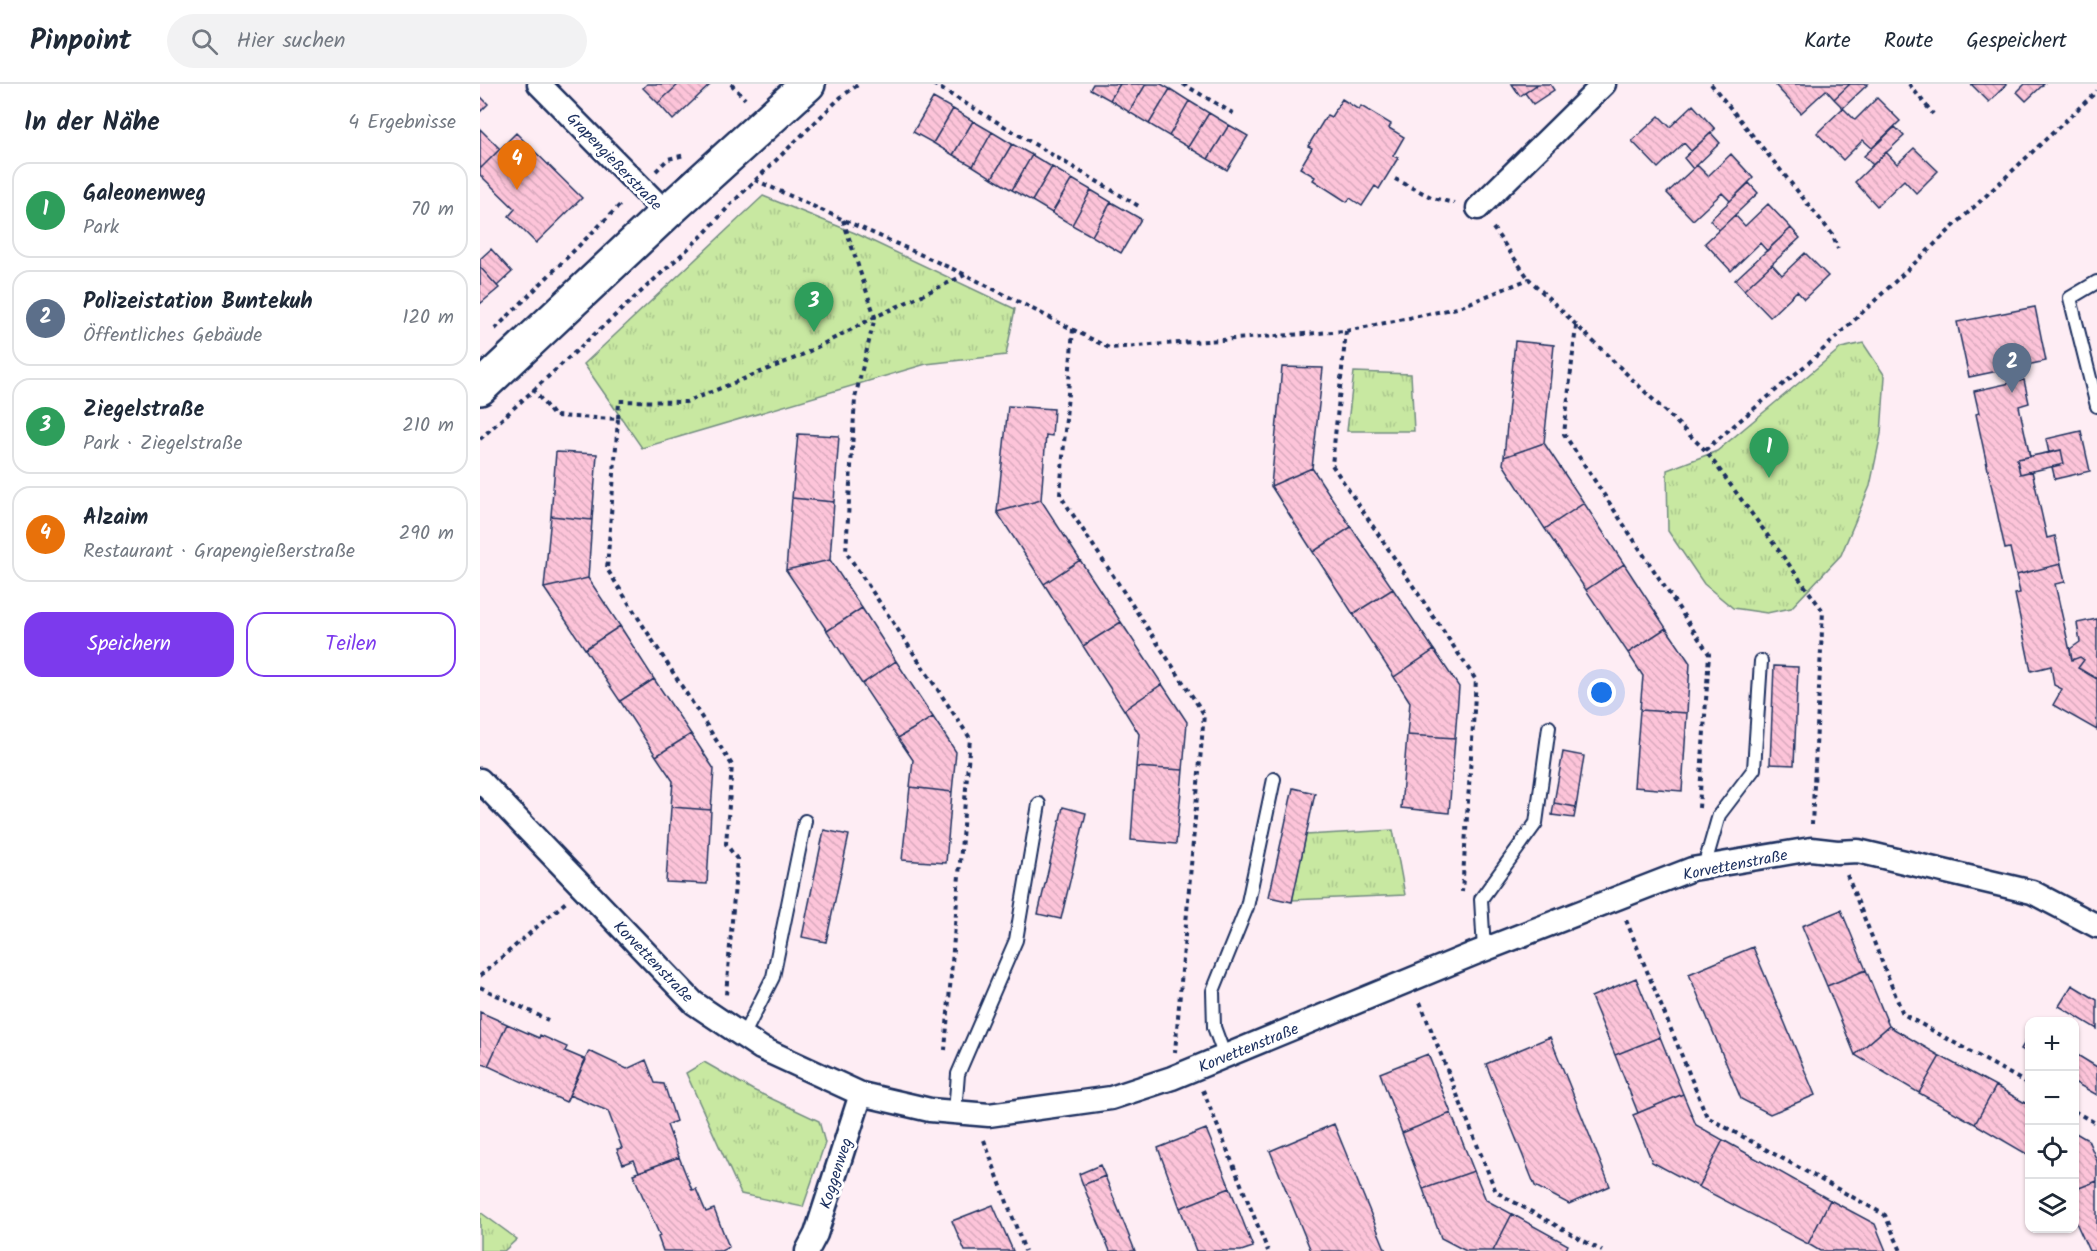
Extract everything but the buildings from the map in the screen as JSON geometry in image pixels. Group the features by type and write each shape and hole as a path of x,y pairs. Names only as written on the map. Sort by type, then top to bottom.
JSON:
{"main road":[{"path":"480,388 666,213 808,84"}],"street":[{"name":"Grapengießerstraße","path":"539,84 666,213"},
{"path":"1478,208 1604,84"},
{"name":"Korvettenstraße","path":"480,780 694,1003 761,1048 861,1094 930,1110 989,1115 1111,1098 1195,1069 1411,979 1692,869 1811,849 1837,852 1858,851 2032,892 2097,926"},
{"name":"Koggenweg","path":"807,1251 816,1234 861,1094"}],"lane":[{"path":"2097,282 2070,298 2097,406"},
{"path":"1704,867 1719,815 1754,769 1761,662"},
{"path":"1484,950 1481,899 1536,823 1549,727"},
{"path":"1225,1057 1214,1027 1213,991 1247,908 1274,779"},
{"path":"965,1113 958,1074 1016,940 1039,804"},
{"path":"742,1036 773,977 805,821"}],"path":[{"path":"731,84 745,99"},
{"path":"480,439 703,235 755,180 841,97 859,84"},
{"path":"933,84 1142,208"},
{"path":"1183,84 1236,115"},
{"path":"1712,84 1832,234 1838,249"},
{"path":"1909,84 1933,114"},
{"path":"1705,450 1813,359 2097,91"},
{"path":"488,336 668,159 687,154"},
{"path":"1395,179 1433,198 1478,208 1529,279 1705,450 1823,611 1811,849"},
{"path":"755,180 966,275 1109,348 1346,331 1457,308 1529,279"},
{"path":"843,220 875,317 855,398 846,552 970,738 945,1053"},
{"path":"718,1019 727,993 737,860 726,844 732,765 607,569 619,402 686,402 798,357 875,317 966,275"},
{"path":"1576,325 1564,434 1709,654 1699,815"},
{"path":"1073,329 1060,495 1204,714 1172,1078"},
{"path":"1346,331 1332,465 1476,680 1461,901"},
{"path":"533,389 554,416 618,419"},
{"path":"1837,852 1903,1014 2025,1082"},
{"path":"480,976 583,888"},
{"path":"1617,897 1707,1117 1885,1215 1901,1251"},
{"path":"1411,979 1496,1192 1602,1251"},
{"path":"480,987 548,1020"},
{"path":"1195,1069 1268,1251"},
{"path":"965,1113 1025,1251"},
{"path":"2079,1114 2097,1124"}],"green space":[{"path":"763,196 855,233 1015,309 1006,355 926,364 642,448 584,364"},
{"path":"1863,343 1885,376 1881,434 1870,486 1841,555 1791,608 1767,613 1733,608 1704,584 1668,531 1667,470 1717,451 1841,348"},
{"path":"1354,372 1411,374 1414,431 1347,431"},
{"path":"1393,830 1405,895 1292,900 1306,835"},
{"path":"704,1062 753,1090 819,1121 825,1143 803,1207 741,1194 686,1073"},
{"path":"480,1212 517,1239 504,1251 480,1251"}],"place":[{"name":"Alzaim","path":"517,190"},
{"name":"Ziegelstraße","path":"814,332"},
{"name":"Polizeistation Buntekuh","path":"2012,393"},
{"name":"Galeonenweg","path":"1769,478"}]}
